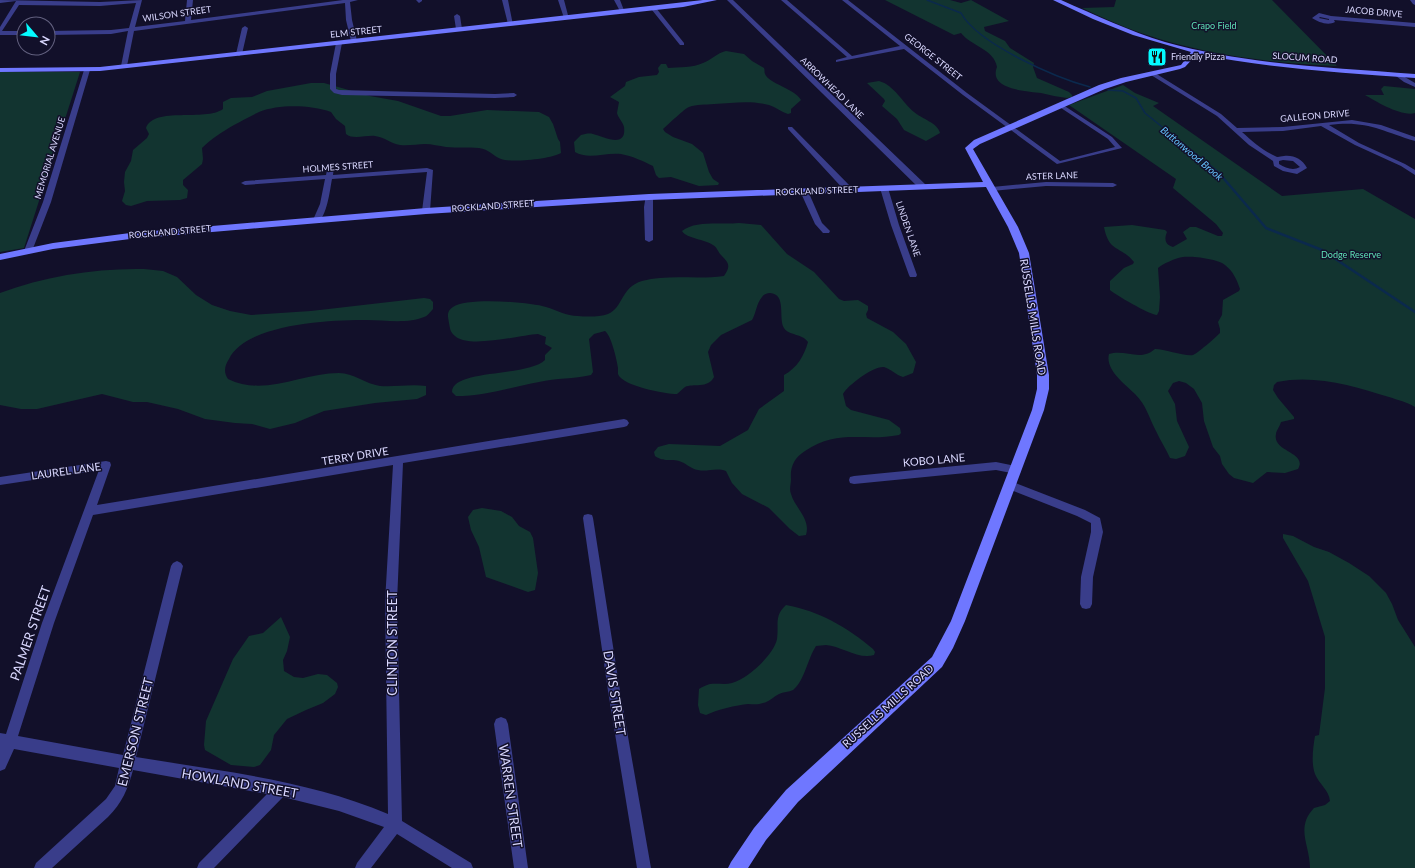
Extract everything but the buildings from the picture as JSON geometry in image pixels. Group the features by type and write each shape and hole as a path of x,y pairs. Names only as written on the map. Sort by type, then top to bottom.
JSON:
{"street":[{"path":"0,0 100,4 139,0 131,29 124,66"},
{"path":"188,22 190,0"},
{"path":"347,0 349,20 354,41"},
{"name":"WILSON STREET","path":"56,33 98,33 355,0"},
{"path":"505,0 511,24"},
{"path":"561,0 567,18"},
{"path":"618,0 623,12"},
{"name":"ELM STREET","path":"0,70 87,70 654,9 714,0"},
{"name":"ARROWHEAD LANE","path":"730,0 923,187"},
{"path":"784,0 851,58"},
{"name":"GEORGE STREET","path":"844,0 1059,163 1119,148 1110,138 1060,105"},
{"path":"1056,0 1123,30 1195,52"},
{"path":"16,1 0,32 16,33"},
{"path":"654,9 682,44"},
{"path":"239,54 245,27 246,14"},
{"path":"457,16 459,29"},
{"name":"JACOB DRIVE","path":"1332,18 1415,25"},
{"path":"339,42 332,79 332,88 335,91 342,93 495,96 514,95"},
{"path":"1162,43 1182,60 1195,52"},
{"path":"838,61 904,46"},
{"name":"SLOCUM ROAD","path":"1195,52 1280,66 1415,76"},
{"name":"RUSSELLS MILLS ROAD","path":"737,868 760,834 792,796 937,662 958,621 1038,410 1043,382 1032,298 1024,253 1016,232 969,148 977,142 1114,82 1175,70 1182,60 1201,61 1228,58"},
{"name":"MEMORIAL AVENUE","path":"28,251 47,202 87,70"},
{"path":"1153,74 1219,115 1260,151 1276,160"},
{"path":"1398,75 1415,85"},
{"name":"GALLEON DRIVE","path":"1237,130 1269,130 1335,122 1365,123 1379,126 1415,139"},
{"path":"1322,124 1357,144 1403,164 1415,173"},
{"path":"790,128 849,190"},
{"path":"317,220 324,204 330,166"},
{"name":"HOLMES STREET","path":"245,183 427,170 431,171 426,211"},
{"name":"ASTER LANE","path":"991,186 1046,184 1113,185"},
{"name":"ROCKLAND STREET","path":"0,257 28,251 130,236 426,211 649,197 884,188 991,186"},
{"name":"LINDEN LANE","path":"884,188 913,276"},
{"path":"804,191 819,224 826,231"},
{"path":"649,197 649,240"},
{"name":"TERRY DRIVE","path":"89,511 398,462 624,423"},
{"name":"CLINTON STREET","path":"395,825 391,602 398,462"},
{"name":"LAUREL LANE","path":"0,481 106,465 89,511"},
{"name":"KOBO LANE","path":"854,480 996,466 1016,470"},
{"path":"1010,485 1081,513 1096,521 1097,532 1087,576 1086,604"},
{"name":"PALMER STREET","path":"0,764 5,741 89,511"},
{"name":"DAVIS STREET","path":"588,518 614,691 644,868"},
{"name":"EMERSON STREET","path":"41,868 111,804 121,789 177,566"},
{"name":"WARREN STREET","path":"501,724 521,868"},
{"name":"HOWLAND STREET","path":"5,741 281,789 341,804 395,825 466,868"},
{"path":"204,868 281,789"},
{"path":"362,868 395,825"}],"green space":[{"path":"885,0 950,0 961,3 971,0 1009,21 984,27 985,31 1005,41 1010,48 1034,63 1033,67 1037,78 1069,92 1072,97 1064,98 1019,90 1003,85 998,80 996,75 997,67 992,56 961,33 954,35"},
{"name":"Crapo Field","path":"1116,0 1272,0 1337,66 1287,63 1238,57 1189,47 1165,41 1134,30 1082,8 1114,7"},
{"path":"726,51 744,54 764,68 767,77 771,81 793,92 801,100 791,109 791,113 788,114 762,103 748,102 695,105 687,108 663,129 673,137 692,144 703,153 709,172 713,179 719,183 718,185 699,186 671,177 659,178 656,175 653,166 621,154 591,156 575,152 574,142 581,135 592,134 614,140 622,138 624,134 624,127 617,113 619,102 610,97 625,86 626,82 639,77 657,75 659,72 658,68 661,64 666,64 668,68 695,66"},
{"path":"0,72 80,72 24,248 0,252"},
{"path":"879,81 894,90 917,115 936,126 940,133 926,141 904,130 897,119 882,106 885,101 884,99 867,83"},
{"path":"311,83 324,83 370,96 398,101 441,116 487,110 539,112 549,117 553,124 560,142 561,153 540,159 513,161 498,158 486,150 479,148 446,147 428,144 400,145 379,137 352,137 346,134 345,126 336,119 331,112 305,107 285,107 267,109 259,112 213,138 202,148 202,164 183,180 183,185 188,190 187,198 180,200 147,201 131,206 126,205 122,201 125,191 125,172 131,161 133,150 147,138 149,134 146,128 151,121 169,116 215,113 223,109 223,102 231,98 252,97 267,91"},
{"name":"Dodge Reserve","path":"1123,85 1135,93 1159,103 1153,106 1282,196 1363,189 1415,219 1415,407 1402,401 1334,382 1305,379 1277,382 1274,385 1273,390 1294,419 1281,422 1276,433 1276,440 1279,445 1294,455 1300,463 1298,469 1285,473 1267,472 1253,483 1234,478 1229,474 1222,464 1220,456 1213,447 1204,421 1202,403 1194,389 1186,383 1179,381 1173,383 1168,391 1175,404 1177,421 1189,447 1185,456 1176,459 1170,458 1142,403 1121,381 1110,366 1109,354 1121,353 1144,355 1155,349 1193,355 1220,333 1218,322 1222,315 1223,300 1240,289 1236,279 1228,267 1222,263 1205,258 1187,257 1173,260 1158,268 1160,297 1159,311 1157,315 1140,308 1110,290 1110,281 1124,268 1133,264 1134,262 1112,245 1106,235 1104,227 1132,225 1165,230 1167,232 1166,241 1168,245 1173,247 1187,239 1183,232 1190,227 1196,227 1218,236 1222,236 1223,233 1216,224 1173,188 1176,179 1069,105"},
{"path":"1384,86 1415,89 1415,113 1410,114 1397,111 1365,95 1384,95 1381,89"},
{"path":"739,223 761,225 787,254 814,272 839,299 844,301 858,300 868,306 866,314 867,318 893,332 906,344 916,362 913,373 903,377 884,367 874,370 855,381 843,394 846,406 851,410 889,420 900,428 901,433 899,435 886,437 851,437 829,440 817,444 805,451 795,460 791,471 790,490 793,499 805,519 807,529 806,535 799,536 769,508 742,494 732,483 726,471 719,469 695,469 679,461 659,458 655,456 654,452 658,447 669,444 720,446 748,430 759,409 784,391 784,375 793,369 799,361 808,342 802,337 786,331 782,324 779,297 775,294 769,293 764,295 758,303 752,320 721,335 711,345 708,352 714,377 711,381 704,384 685,387 677,394 663,393 635,386 621,378 618,374 615,354 611,342 605,331 594,334 589,339 593,372 591,375 545,381 477,395 456,396 452,392 455,385 464,380 477,376 523,369 536,365 545,360 545,355 552,348 545,344 546,337 538,334 483,341 462,340 453,334 450,328 448,314 453,307 471,302 498,301 538,305 574,316 589,317 605,315 617,307 630,288 642,281 673,277 724,276 728,270 728,265 716,247 710,243 688,236 682,231 694,225 701,224"},
{"path":"144,269 163,271 177,277 196,295 212,305 230,311 251,315 311,311 424,298 430,299 433,302 433,309 427,316 418,319 403,321 333,321 291,326 271,331 253,338 239,347 229,359 225,369 225,374 228,379 242,384 255,386 283,383 311,376 344,373 380,386 426,386 426,395 417,399 375,403 324,411 295,423 270,429 252,424 205,419 178,409 147,402 133,402 102,394 37,409 21,409 0,405 0,293 35,282 71,274 108,270"},
{"path":"482,508 501,511 512,517 519,526 530,532 533,538 538,573 535,590 528,592 486,577 479,547 471,530 468,517 473,510"},
{"path":"1283,534 1293,536 1314,547 1329,552 1369,576 1386,593 1398,620 1415,647 1415,868 1310,868 1304,830 1305,823 1308,815 1314,808 1325,805 1330,801 1326,790 1315,774 1313,760 1315,736 1319,735 1325,688 1325,637 1308,581 1283,538"},
{"path":"786,605 810,611 843,627 873,649 875,652 874,655 862,656 832,646 816,646 803,676 793,690 779,694 761,704 748,704 733,707 715,711 706,715 700,713 698,705 699,689 710,684 729,684 738,681 759,666 771,652 777,639 778,617"},
{"path":"281,617 290,637 287,651 283,660 284,671 294,677 303,678 318,674 327,675 337,683 338,687 335,694 323,703 287,719 274,735 271,750 260,765 254,767 231,765 205,750 206,721 233,659 249,636 263,633"}],"waterway":[{"name":"Buttonwood Brook","path":"927,0 961,13 970,25 1000,48 1039,68 1075,83 1090,87"},
{"name":"Buttonwood Brook","path":"1108,90 1123,91 1136,98 1145,113 1177,139"},
{"name":"Buttonwood Brook","path":"1175,138 1219,173 1266,228 1322,250 1415,312"}],"place":[{"name":"Friendly Pizza","path":"1157,57"}]}
